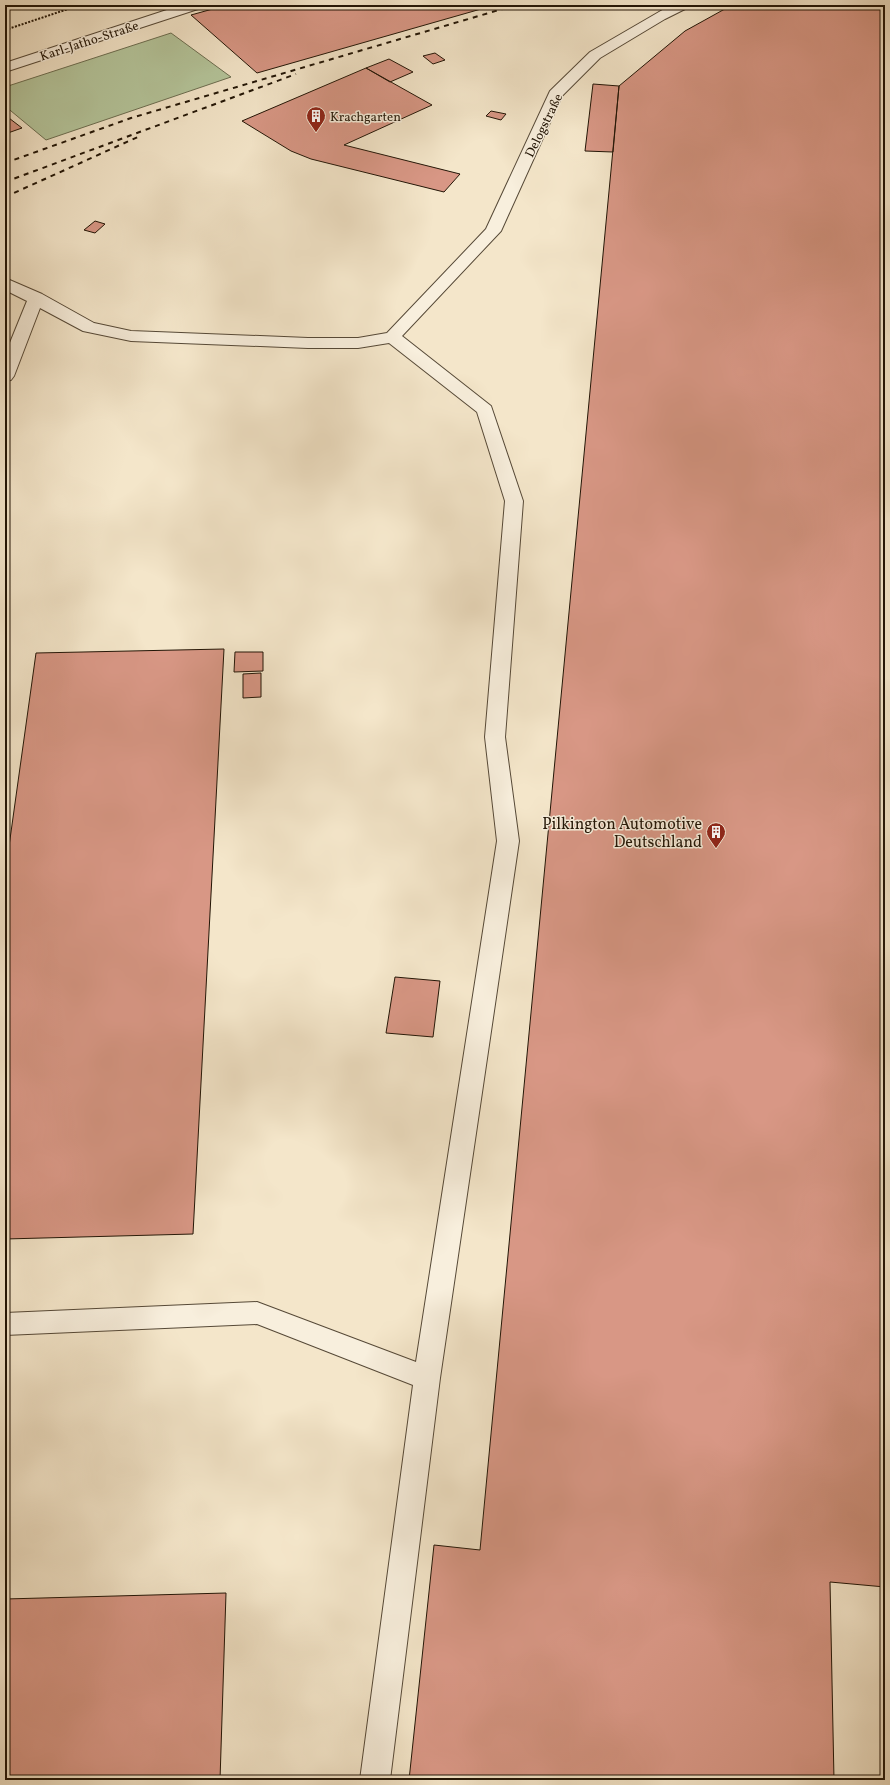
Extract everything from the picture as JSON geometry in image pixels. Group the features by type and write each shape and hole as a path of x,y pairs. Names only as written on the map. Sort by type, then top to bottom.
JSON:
{"street":[{"name":"Karl-Jatho-Straße","path":"5,68 196,5"},
{"name":"Delogstraße","path":"392,337 493,231 555,94 595,55 660,16 682,5"},
{"path":"5,283 89,327 131,336 308,343 358,343 392,337 485,410 514,501 495,737 508,842 427,1378 375,1780"},
{"path":"5,376 36,298"},
{"path":"5,1324 257,1313 427,1378"}],"path":[{"path":"5,30 80,5"}],"green space":[{"path":"171,33 231,77 46,140 5,106 5,87"}],"building":[{"path":"227,5 495,5 257,73 191,15"},
{"name":"Pilkington Automotive Deutschland","path":"732,5 801,5 885,9 885,1587 830,1582 834,1780 409,1780 434,1545 480,1550 619,86 685,31"},
{"path":"435,53 445,60 433,64 423,56"},
{"path":"389,59 413,72 390,82 366,68"},
{"name":"Krachgarten","path":"366,68 432,105 344,145 460,174 444,192 311,159 291,151 242,121"},
{"path":"593,84 619,86 613,152 585,151"},
{"path":"491,111 506,114 501,120 486,116"},
{"path":"5,115 22,128 5,134"},
{"path":"95,221 105,224 95,233 84,230"},
{"path":"224,649 193,1234 5,1239 5,875 36,653"},
{"path":"235,652 263,652 263,671 234,672"},
{"path":"261,673 261,697 243,698 243,674"},
{"path":"395,977 440,981 433,1037 386,1033"},
{"path":"226,1593 220,1780 5,1780 5,1599"}],"railway":[{"path":"5,163 131,118 516,5"},
{"path":"5,182 296,74"},
{"path":"5,197 140,136"}],"place":[{"name":"Krachgarten","path":"316,133"},
{"name":"Pilkington Automotive Deutschland","path":"716,849"}]}
